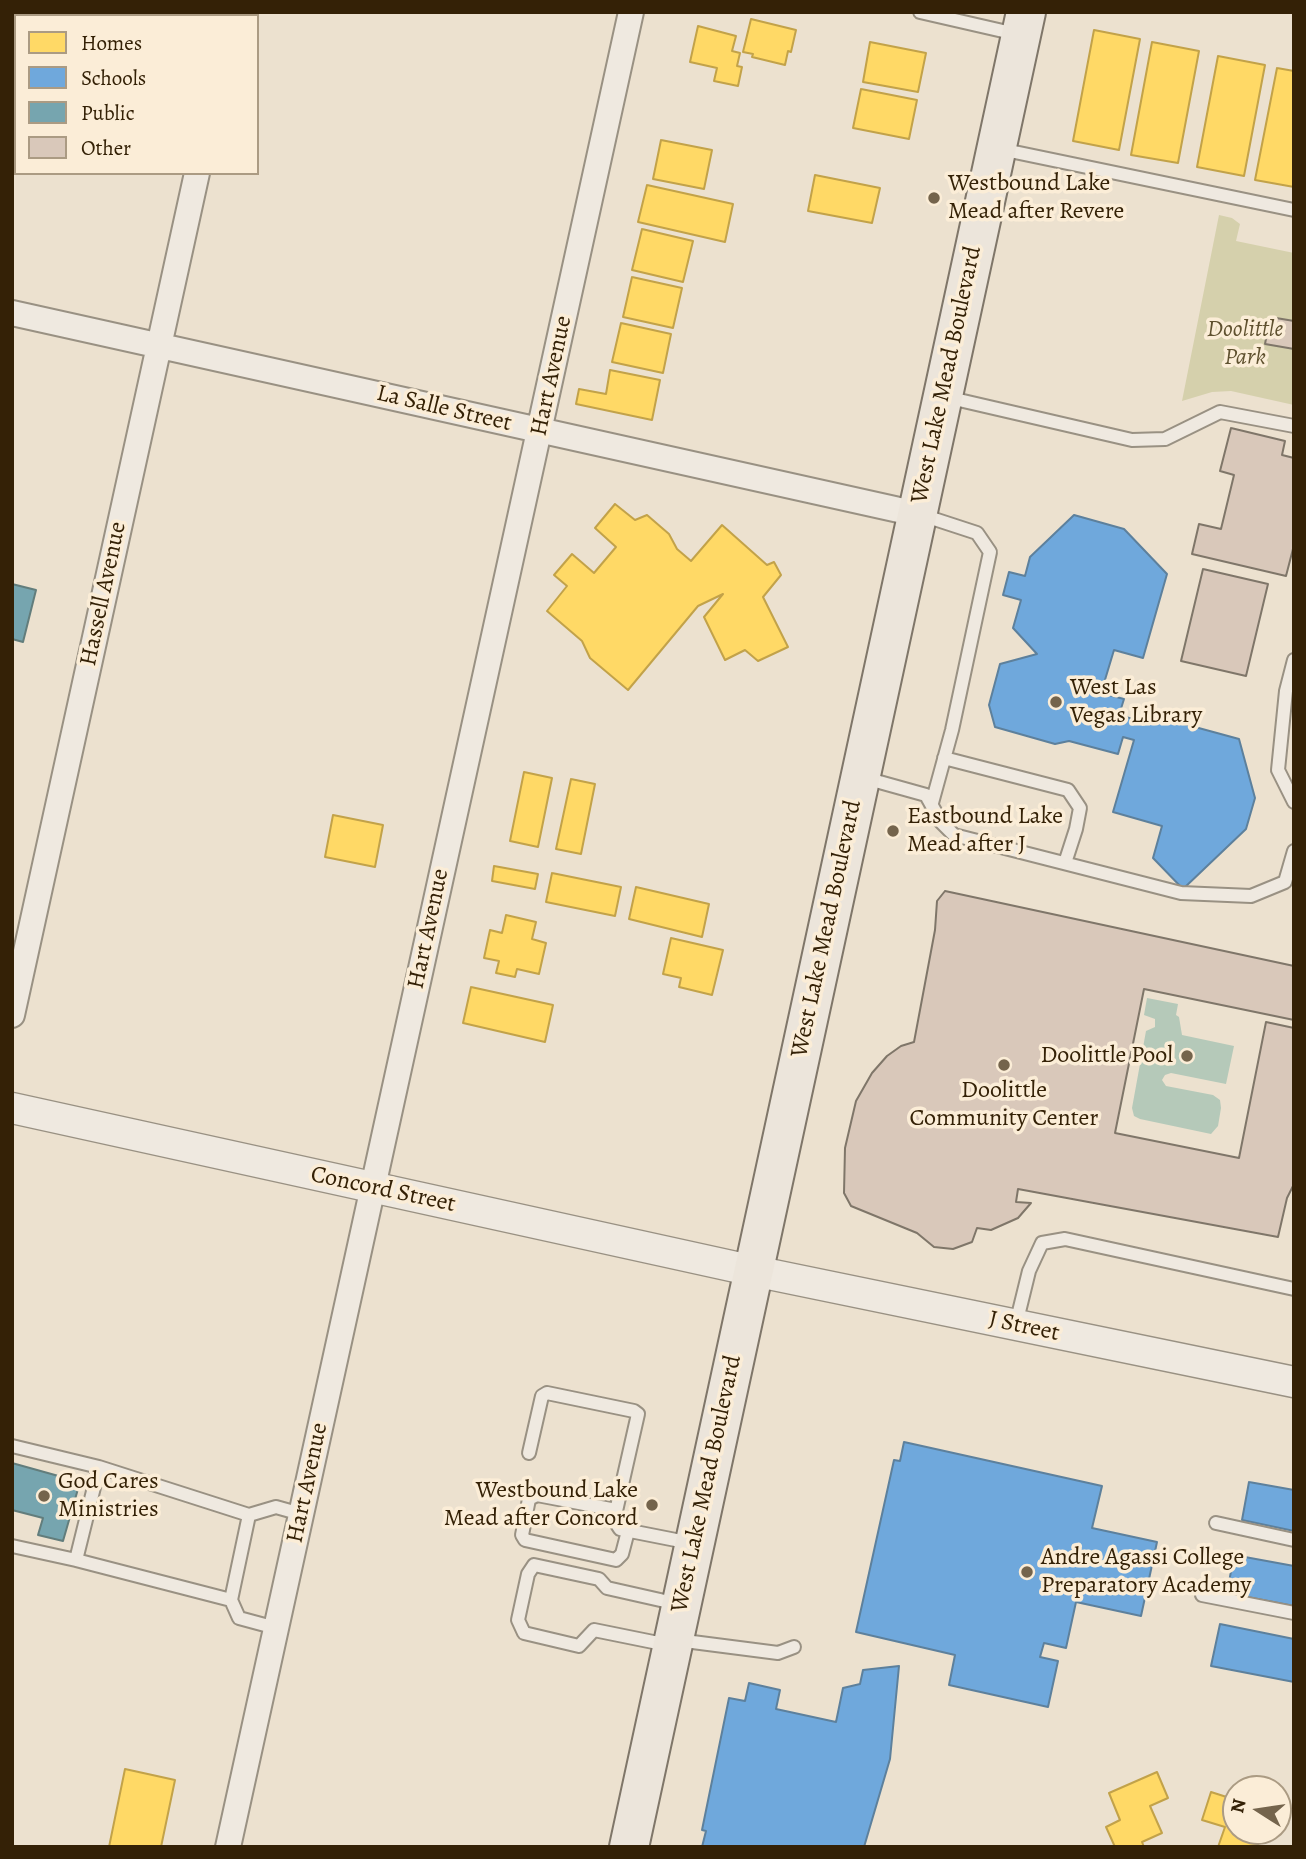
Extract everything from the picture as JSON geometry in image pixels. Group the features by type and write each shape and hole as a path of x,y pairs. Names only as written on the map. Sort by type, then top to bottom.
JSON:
{"main road":[{"name":"West Lake Mead Boulevard","path":"629,1847 1023,24"}],"street":[{"name":"Hart Avenue","path":"228,1847 631,12"},
{"name":"Hassell Avenue","path":"12,1015 197,175"},
{"name":"La Salle Street","path":"12,313 917,513"},
{"name":"Concord Street","path":"12,1108 754,1271"},
{"name":"J Street","path":"754,1271 1294,1382"}],"lane":[{"path":"920,12 1023,24"},
{"path":"997,148 1294,210"},
{"path":"943,396 1132,440 1165,439 1220,412 1294,426"},
{"path":"917,513 978,533 990,552 953,730 932,803"},
{"path":"1294,660 1286,691 1278,770 1294,802"},
{"path":"944,758 1068,790 1080,808 1065,863"},
{"path":"860,777 926,795 941,822 954,835 1181,893 1251,896 1285,881 1294,851"},
{"path":"1016,1325 1029,1271 1042,1243 1065,1239 1294,1289"},
{"path":"530,1453 542,1396 547,1393 634,1411 638,1414 614,1520 620,1529 694,1544"},
{"path":"12,1446 99,1467 249,1515 276,1507 301,1514"},
{"path":"75,1560 99,1467"},
{"path":"616,1510 537,1495 529,1499 522,1535 525,1540 616,1560 622,1554 628,1531"},
{"path":"249,1515 231,1601 239,1618 276,1628"},
{"path":"1216,1523 1294,1539"},
{"path":"12,1546 231,1601"},
{"path":"676,1630 607,1588 599,1579 534,1565 527,1574 518,1620 524,1633 579,1646 594,1630 676,1630 778,1653 794,1647"},
{"path":"1202,1595 1294,1614"}],"green space":[{"name":"Doolittle Park","path":"1219,215 1232,218 1240,224 1236,241 1294,253 1294,405 1231,391 1212,392 1182,401"}],"shaded area":[{"name":"Doolittle Pool","path":"1147,998 1178,1004 1176,1015 1179,1017 1182,1035 1234,1046 1226,1084 1171,1073 1165,1075 1162,1080 1166,1086 1213,1095 1220,1100 1218,1126 1211,1134 1134,1116 1132,1108 1146,1031 1155,1027 1155,1019 1144,1015"}],"building: Homes":[{"path":"751,19 796,30 785,65 752,57 753,54 743,52"},
{"path":"698,26 736,36 732,51 740,53 737,66 742,67 738,86 714,81 717,68 690,62"},
{"path":"1094,30 1140,39 1119,150 1073,141"},
{"path":"870,42 926,53 918,92 863,82"},
{"path":"1152,42 1199,51 1178,163 1131,155"},
{"path":"1218,56 1265,65 1244,176 1197,167"},
{"path":"1277,68 1294,71 1294,187 1255,180"},
{"path":"861,89 917,100 909,139 853,128"},
{"path":"661,140 712,150 704,189 653,179"},
{"path":"815,175 880,188 872,223 808,211"},
{"path":"647,185 733,204 725,242 638,222"},
{"path":"642,229 693,241 683,282 632,270"},
{"path":"632,277 682,288 673,328 623,317"},
{"path":"621,323 671,334 663,373 612,362"},
{"path":"610,370 660,380 652,420 576,404 579,389 606,394"},
{"path":"615,504 635,520 647,515 669,534 677,549 691,561 722,525 767,565 774,562 781,575 763,597 788,647 758,661 745,650 725,660 704,617 723,594 698,606 628,690 590,658 582,641 547,611 567,586 554,575 572,554 594,573 616,547 595,528"},
{"path":"524,772 552,778 538,847 510,841"},
{"path":"571,779 595,784 581,854 556,849"},
{"path":"333,815 383,825 375,867 325,857"},
{"path":"494,866 538,874 535,889 492,881"},
{"path":"552,873 621,887 615,916 546,902"},
{"path":"636,887 709,904 702,937 629,919"},
{"path":"506,915 536,922 532,939 546,943 539,974 517,969 515,977 496,973 499,961 484,958 490,930 502,933"},
{"path":"671,938 723,950 712,995 679,987 681,978 663,974"},
{"path":"471,987 553,1005 545,1042 463,1023"},
{"path":"125,1769 175,1780 161,1847 109,1847"},
{"path":"1157,1772 1168,1798 1150,1806 1162,1833 1142,1842 1144,1847 1115,1847 1106,1827 1120,1820 1109,1793"},
{"path":"1211,1792 1222,1796 1222,1826 1202,1820"},
{"path":"1222,1836 1222,1845 1258,1845 1257,1847 1218,1847"}],"building: Schools":[{"name":"West Las Vegas Library","path":"1074,515 1124,529 1167,574 1143,658 1114,650 1101,693 1124,699 1119,715 1143,722 1151,715 1239,739 1255,798 1246,829 1183,889 1153,858 1162,826 1113,812 1134,740 1123,737 1118,754 1069,741 1055,744 995,727 989,705 1000,664 1037,654 1013,628 1021,600 1003,595 1009,572 1025,576 1030,557"},
{"path":"904,1442 1102,1486 1092,1528 1157,1542 1141,1616 1076,1602 1066,1648 1044,1643 1040,1657 1058,1661 1048,1707 949,1685 955,1655 856,1632 894,1460 900,1461"},
{"path":"1249,1482 1294,1490 1294,1531 1242,1520"},
{"path":"1234,1555 1294,1566 1294,1606 1227,1593"},
{"path":"1220,1624 1294,1639 1294,1682 1211,1666"},
{"path":"899,1666 890,1759 864,1847 702,1847 706,1831 702,1830 729,1698 745,1701 749,1683 780,1690 776,1709 836,1722 843,1688 860,1684 863,1670"}],"building: Public":[{"path":"12,584 36,590 23,642 12,639"},
{"name":"God Cares Ministries","path":"12,1463 80,1482 63,1541 38,1535 43,1518 12,1510"}],"building: Other":[{"path":"1270,317 1294,321 1294,349 1265,344"},
{"path":"1231,428 1285,441 1282,455 1294,458 1294,545 1286,576 1192,554 1199,524 1221,529 1234,475 1220,471"},
{"path":"1203,569 1268,584 1246,676 1181,661"},
{"name":"Doolittle Community Center","path":"945,891 1294,966 1294,1020 1144,989 1115,1133 1239,1158 1266,1022 1294,1028 1294,1184 1287,1198 1278,1237 1018,1189 1016,1202 1031,1203 1018,1218 991,1230 977,1228 972,1242 953,1249 934,1247 917,1233 851,1206 844,1193 845,1148 856,1101 872,1073 887,1056 901,1046 914,1042 935,930 937,901"}],"place":[{"name":"Westbound Lake Mead after Revere","path":"934,198"},
{"name":"West Las Vegas Library","path":"1056,702"},
{"name":"Eastbound Lake Mead after J","path":"893,831"},
{"name":"Doolittle Pool","path":"1187,1056"},
{"name":"Doolittle Community Center","path":"1004,1065"},
{"name":"God Cares Ministries","path":"44,1496"},
{"name":"Westbound Lake Mead after Concord","path":"652,1505"},
{"name":"Andre Agassi College Preparatory Academy","path":"1027,1572"}]}
